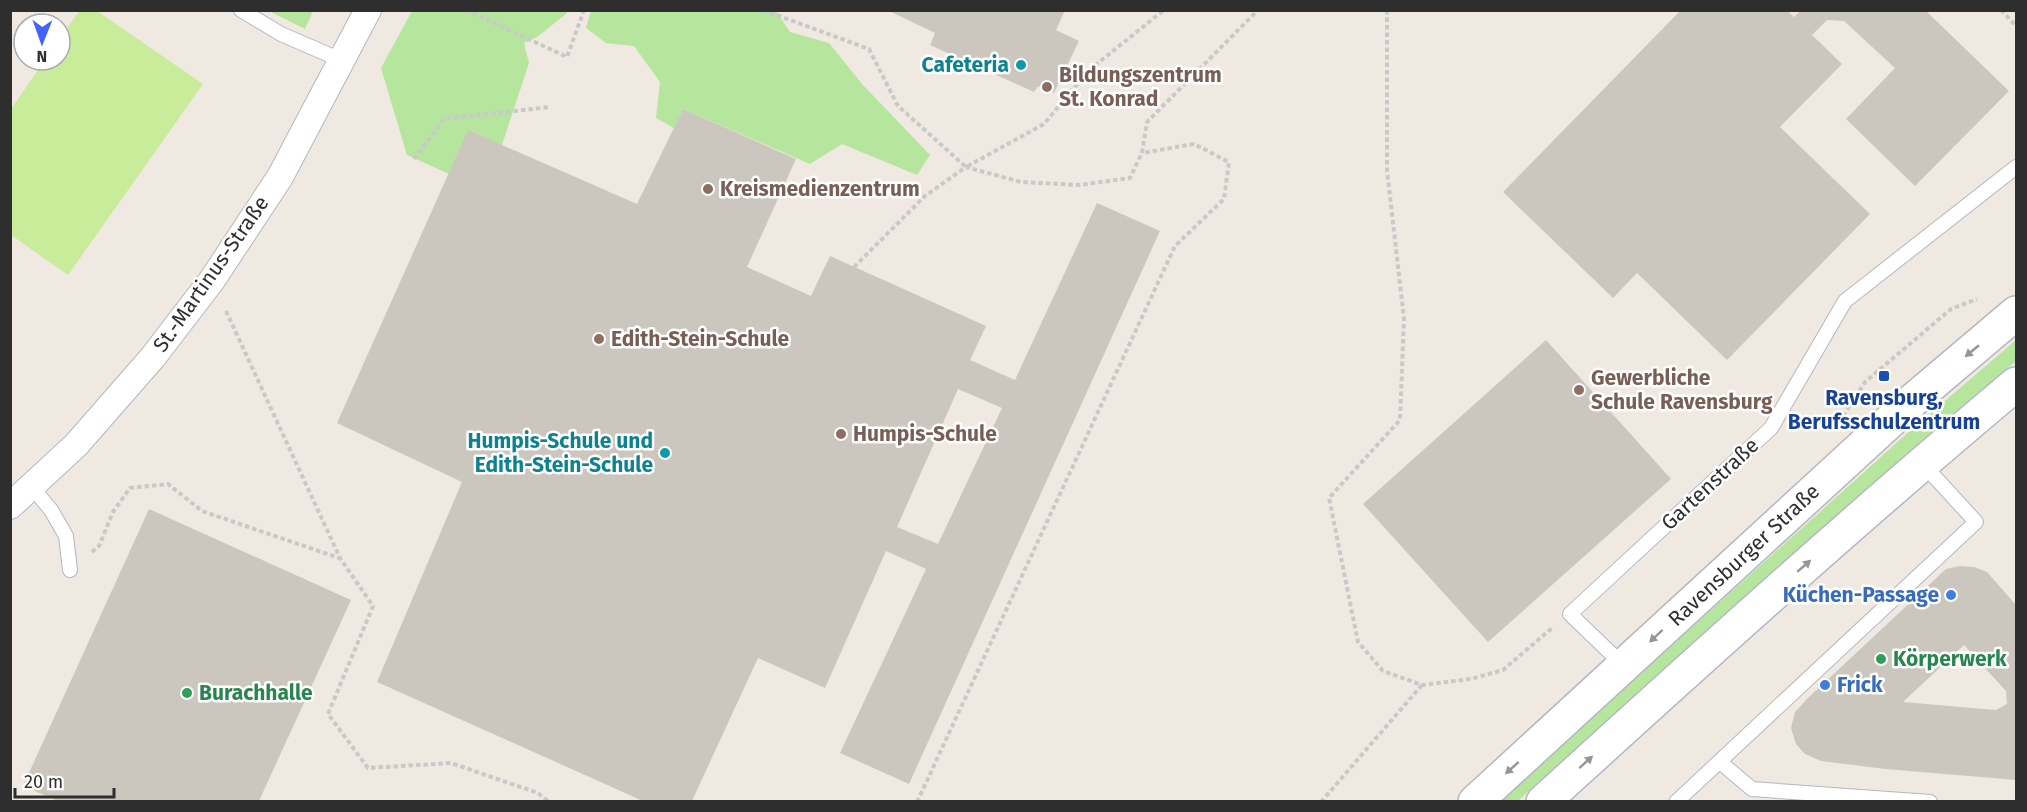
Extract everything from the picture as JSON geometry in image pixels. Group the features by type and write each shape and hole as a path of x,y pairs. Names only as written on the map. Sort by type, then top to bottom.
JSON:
{"main road":[{"name":"Ravensburger Straße","path":"1475,801 1904,409 2016,313"},
{"path":"1543,801 1744,618 2016,384"}],"street":[{"name":"St.-Martinus-Straße","path":"10,506 76,445 153,357 212,280 280,177 368,10"}],"lane":[{"path":"241,10 281,34 341,60"},
{"name":"Gartenstraße","path":"1569,614 1771,428 1845,301 2016,167"},
{"path":"1676,801 1976,522 1922,463"},
{"path":"31,486 51,510 66,536 70,570"},
{"path":"1569,614 1624,666"},
{"path":"1720,762 1752,789 1930,801"}],"path":[{"path":"466,10 567,57 584,10"},
{"path":"763,10 868,49 898,106 966,167 1021,182 1080,185 1130,178 1142,153 1147,122 1258,11"},
{"path":"854,267 925,196 966,167 1044,124 1088,71 1164,10"},
{"path":"1387,10 1387,170 1404,319 1400,420 1329,498 1358,642 1383,671 1422,686 1471,679 1503,670 1569,614"},
{"path":"2001,10 2016,26"},
{"path":"414,159 444,119 550,107"},
{"path":"917,801 1175,246 1224,199 1229,162 1194,144 1142,153"},
{"path":"212,280 340,558 373,606 328,714 368,768 451,763 538,793 549,801"},
{"path":"70,570 99,546 112,512 130,488 168,484 202,511 340,558"},
{"path":"1321,801 1422,686"}],"green space":[{"path":"80,10 97,11 203,84 68,275 11,235 11,109 37,72 72,72 72,21"},
{"path":"313,10 305,29 269,11"},
{"path":"412,11 568,11 537,37 524,43 529,63 502,145 449,174 407,155 381,68"},
{"path":"591,11 776,11 790,32 829,43 862,84 930,155 917,175 842,144 810,164 683,109 674,128 656,118 660,82 634,46 606,43 586,28"},
{"path":"2016,340 2016,361 1828,524 1518,801 1498,802 1903,437"}],"building":[{"name":"Cafeteria","path":"887,10 1065,10 1056,30 1079,41 1054,93 1038,86 1034,92 930,45 935,33"},
{"path":"1681,10 1787,10 1794,17 1801,10 1925,10 2009,91 1915,186 1846,119 1895,68 1844,21 1827,20 1812,35 1842,64 1780,127 1870,214 1727,360 1637,273 1613,298 1503,192"},
{"name":"Humpis-Schule und Edith-Stein-Schule","path":"683,109 796,159 747,267 811,296 830,256 986,326 970,360 1015,380 1097,203 1160,231 909,784 840,753 926,569 886,551 825,688 758,658 692,801 643,801 377,682 462,482 337,423 468,130 637,204","holes":["958,389 1002,408 938,544 897,527"]},
{"path":"1546,340 1671,479 1488,642 1363,504"},
{"name":"Burachhalle","path":"149,509 351,600 259,801 58,801 23,786"},
{"path":"1960,566 1974,567 1987,572 2016,605 2016,780 1821,761 1805,754 1796,744 1791,728 1795,712 1946,569","holes":["1964,645 2006,691 2007,704 1996,710 1903,702"]}],"place":[{"name":"Cafeteria","path":"1021,65"},
{"name":"Bildungszentrum St. Konrad","path":"1047,87"},
{"name":"Kreismedienzentrum","path":"708,189"},
{"name":"Edith-Stein-Schule","path":"599,339"},
{"name":"Ravensburg, Berufsschulzentrum","path":"1884,376"},
{"name":"Gewerbliche Schule Ravensburg","path":"1579,390"},
{"name":"Humpis-Schule","path":"841,434"},
{"name":"Humpis-Schule und Edith-Stein-Schule","path":"665,453"},
{"name":"Küchen-Passage","path":"1951,595"},
{"name":"Körperwerk","path":"1881,659"},
{"name":"Frick","path":"1825,685"},
{"name":"Burachhalle","path":"187,693"}]}
